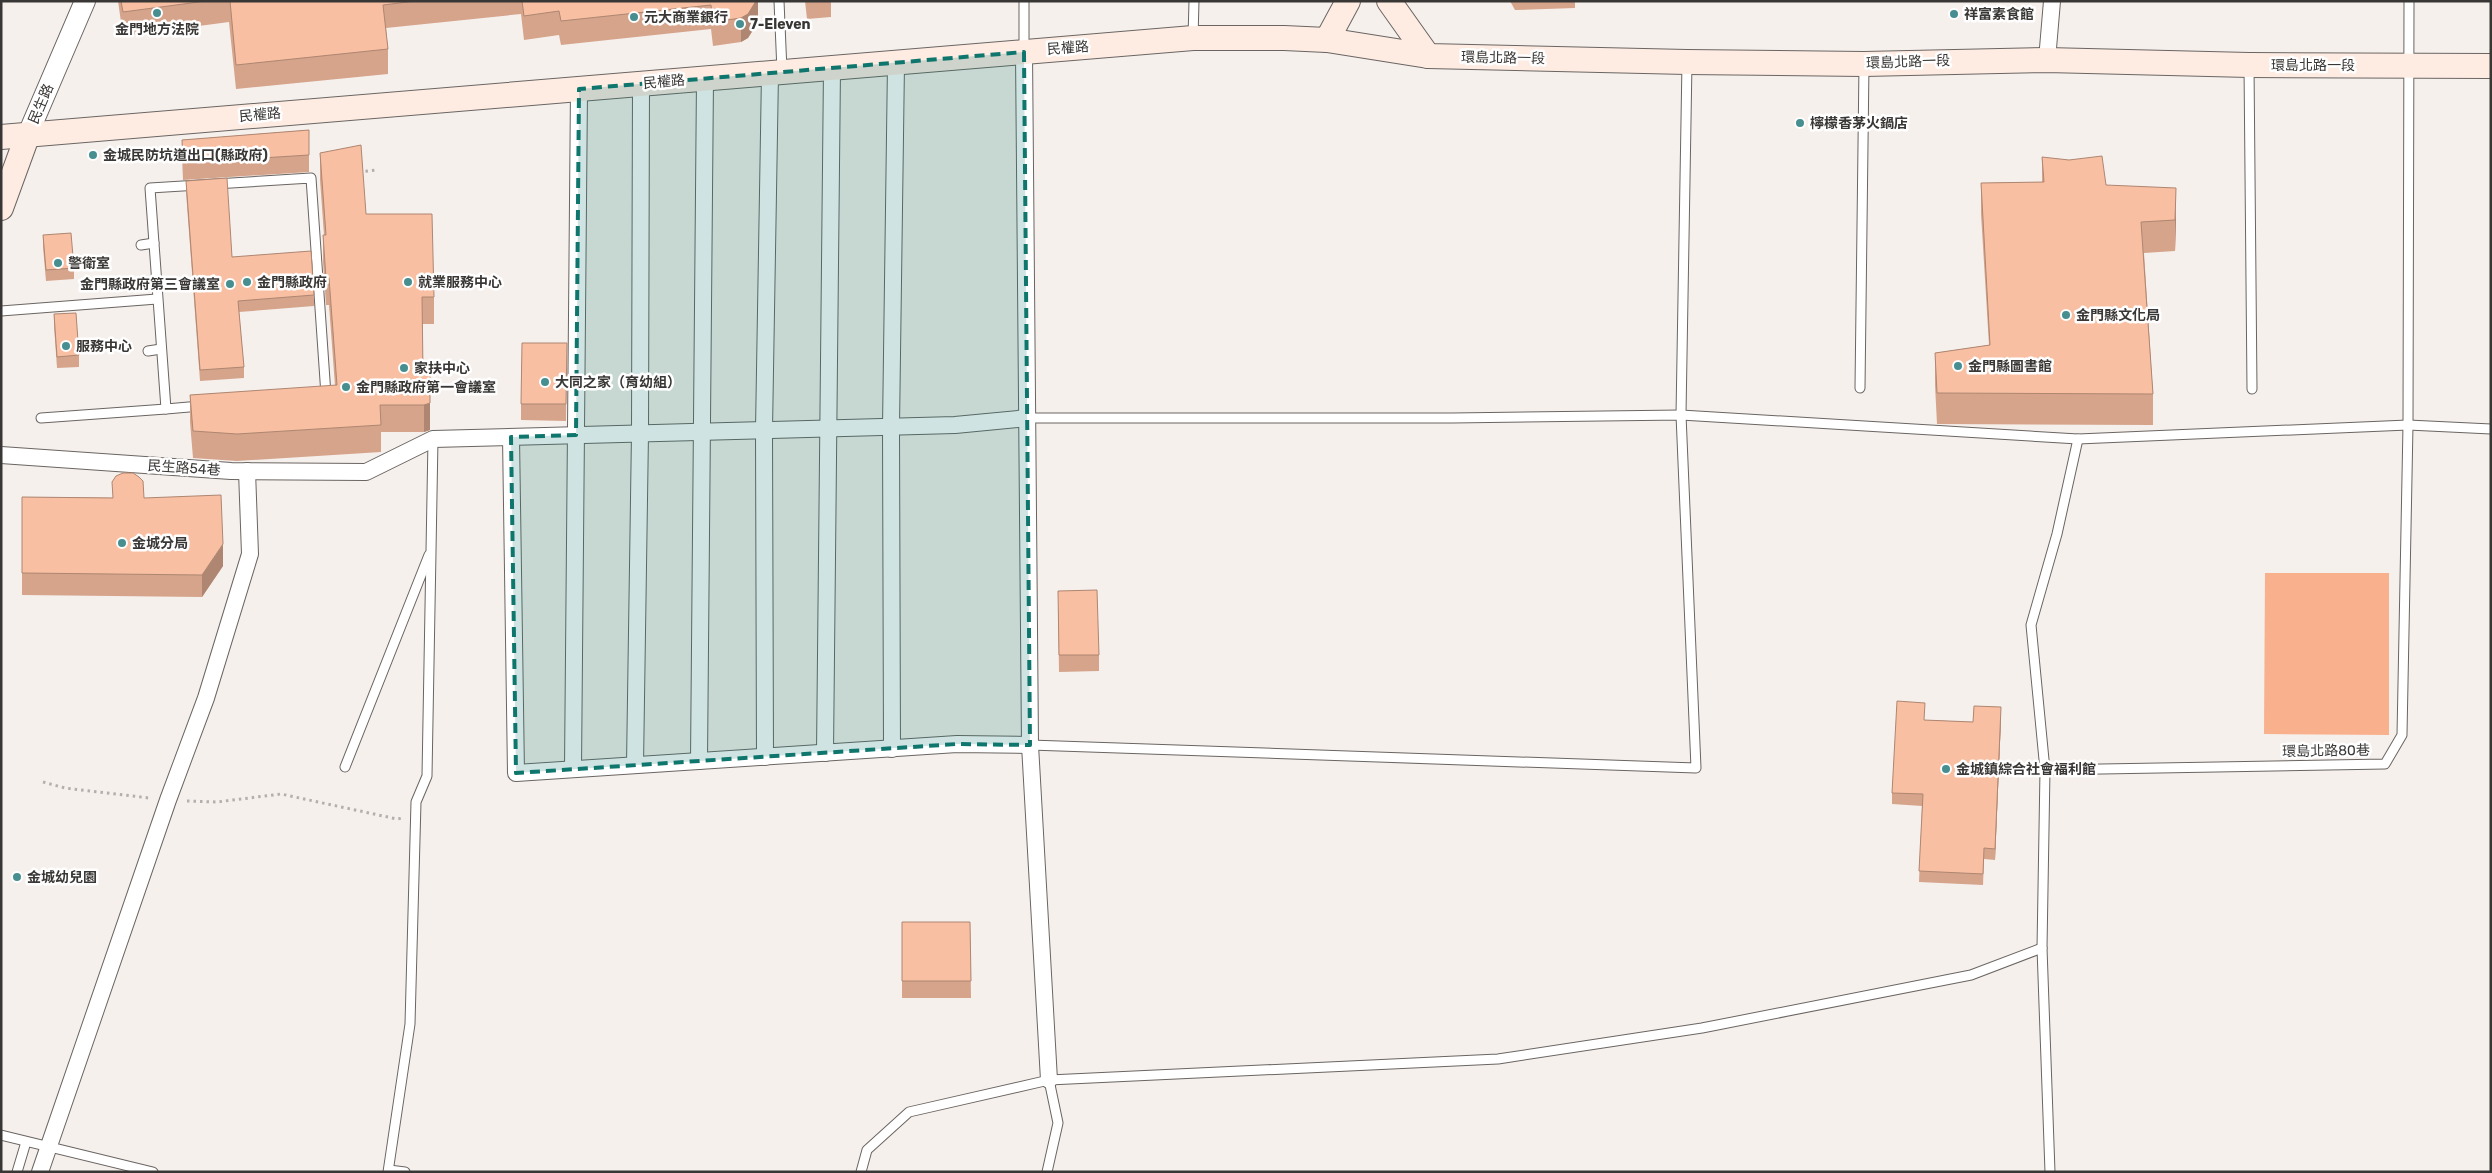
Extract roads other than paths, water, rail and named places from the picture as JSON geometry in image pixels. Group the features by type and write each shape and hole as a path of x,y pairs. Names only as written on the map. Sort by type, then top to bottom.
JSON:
{"main road":[{"path":"1327,40 1348,1"},
{"path":"1389,1 1428,56"},
{"name":"民權路","path":"1,137 1193,38 1327,40"},
{"name":"環島北路一段","path":"1327,40 1428,56 1687,62 1864,64 2047,60 2249,65 2409,64 2491,66"},
{"name":"民生路","path":"1,208 28,134"}],"street":[{"name":"民生路","path":"28,134 84,1"},
{"path":"2047,60 2052,1"},
{"path":"1024,52 1030,746 1049,1080"},
{"path":"892,749 891,427 896,63"},
{"path":"825,753 832,68"},
{"path":"765,757 764,430 776,73"},
{"path":"699,761 705,79"},
{"path":"635,765 640,433 641,84"},
{"path":"573,769 579,89"},
{"path":"433,438 955,425 1028,418"},
{"path":"511,437 516,773 957,744 1030,746"},
{"name":"民生路54巷","path":"1,456 247,471 366,472 433,438"},
{"path":"40,1172 168,800 206,698 250,554 247,471"}],"lane":[{"path":"776,73 779,1"},
{"path":"1024,1 1024,52"},
{"path":"1193,38 1194,1"},
{"path":"2408,425 2410,1"},
{"path":"1030,746 1696,768 1681,415 1687,62"},
{"path":"1860,388 1864,64"},
{"path":"2249,65 2252,389"},
{"path":"166,410 150,188 257,184 311,178 321,172"},
{"path":"41,418 166,410 326,395 311,178"},
{"path":"141,245 154,244"},
{"path":"1,310 157,299"},
{"path":"148,351 161,349"},
{"path":"280,386 280,399"},
{"path":"1028,418 1452,418 1681,415 2078,440 2408,425 2491,429"},
{"name":"環島北路80巷","path":"2044,770 2386,764 2402,735 2408,425"},
{"path":"405,1172 388,1171 410,1024 416,802 427,776 433,438"},
{"path":"2050,1172 2042,948 2044,770 2032,625 2078,440"},
{"path":"345,767 431,550"},
{"path":"861,1172 867,1150 909,1112 1049,1080 1498,1059 1702,1028 1971,975 2042,948"},
{"path":"1047,1172 1058,1123 1049,1080"},
{"path":"1,1136 153,1172"},
{"path":"17,1172 26,1142"}],"place":[{"name":"金門地方法院","path":"157,13"},
{"name":"祥富素食館","path":"1954,14"},
{"name":"元大商業銀行","path":"634,17"},
{"name":"7-Eleven","path":"740,24"},
{"name":"檸檬香茅火鍋店","path":"1800,123"},
{"name":"金城民防坑道出口(縣政府)","path":"93,155"},
{"name":"警衛室","path":"58,263"},
{"name":"金門縣政府","path":"247,282"},
{"name":"就業服務中心","path":"408,282"},
{"name":"金門縣政府第三會議室","path":"230,284"},
{"name":"金門縣文化局","path":"2066,315"},
{"name":"服務中心","path":"66,346"},
{"name":"金門縣圖書館","path":"1958,366"},
{"name":"家扶中心","path":"404,368"},
{"name":"大同之家（育幼組）","path":"545,382"},
{"name":"金門縣政府第一會議室","path":"346,387"},
{"name":"金城分局","path":"122,543"},
{"name":"金城鎮綜合社會福利館","path":"1946,769"},
{"name":"金城幼兒園","path":"17,877"}]}
